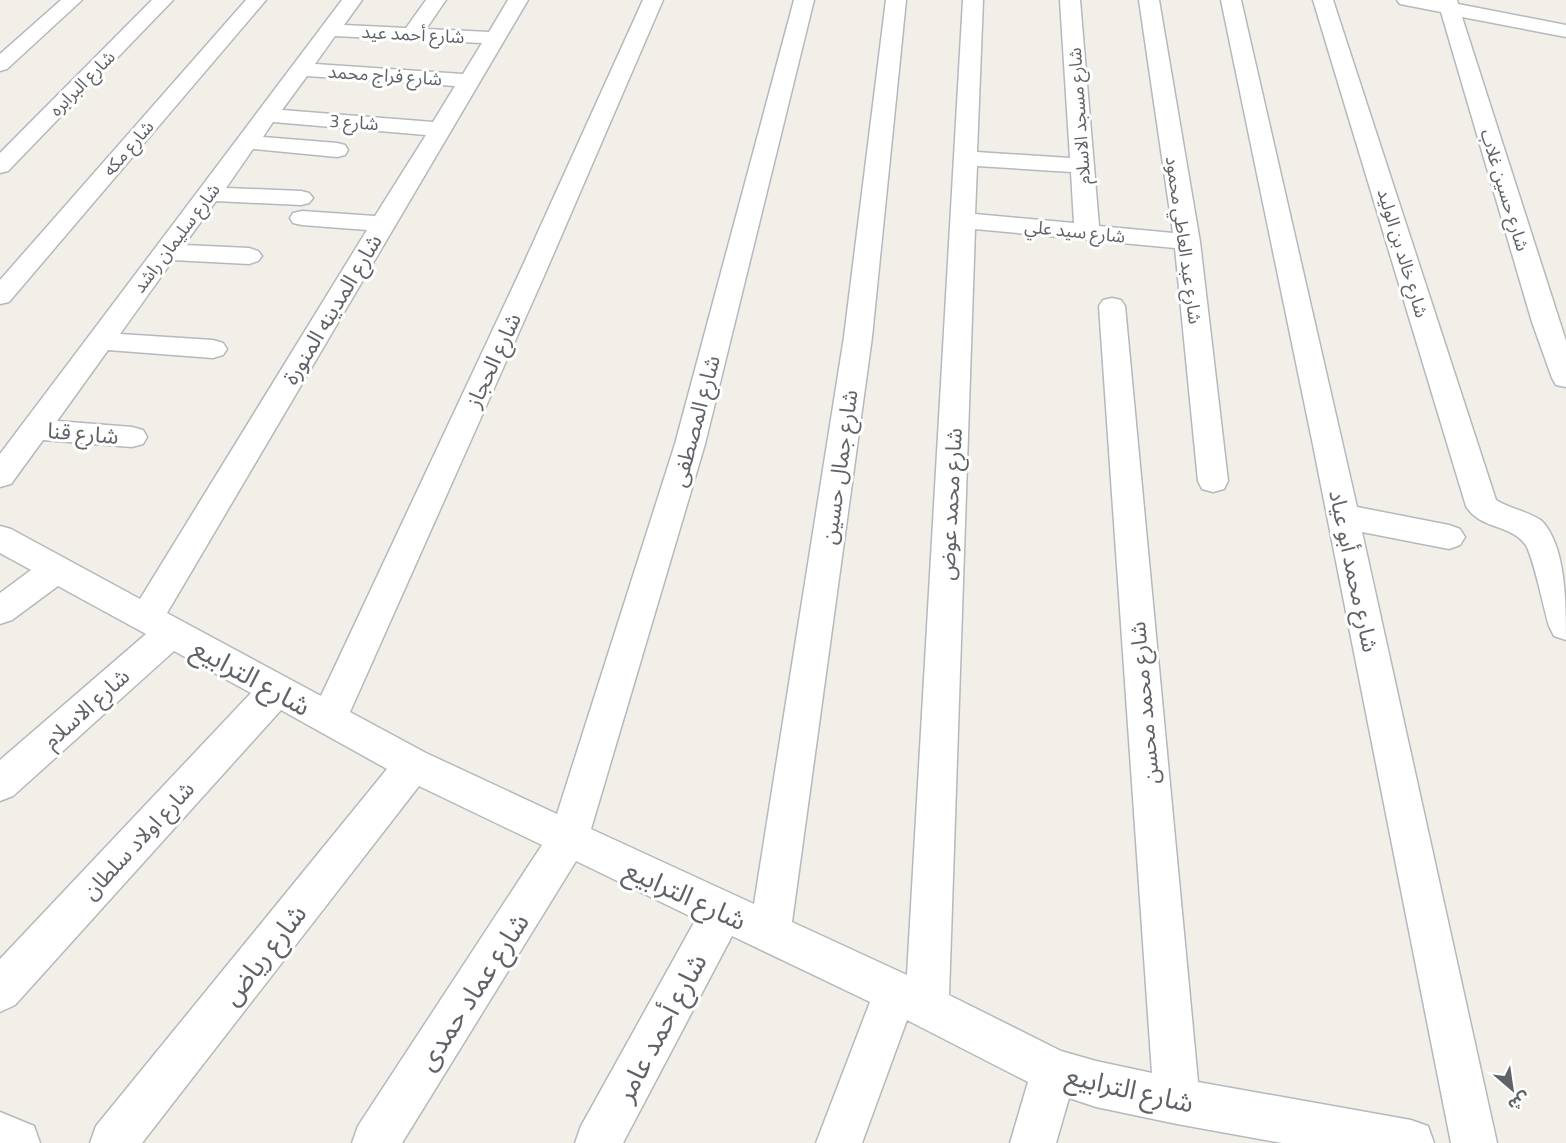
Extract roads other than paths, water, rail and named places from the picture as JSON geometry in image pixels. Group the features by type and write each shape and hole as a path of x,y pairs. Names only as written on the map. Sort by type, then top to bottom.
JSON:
{"street":[{"path":"0,65 72,0"},
{"name":"شارع البرابره","path":"0,166 164,0"},
{"name":"شارع مكه","path":"0,296 256,0"},
{"name":"شارع سليمان راشد","path":"0,476 352,0"},
{"path":"412,34 436,0"},
{"name":"شارع المدينه المنورة","path":"159,625 383,224 518,0"},
{"name":"شارع الحجاز","path":"329,718 531,276 653,0"},
{"name":"شارع المصطفى","path":"570,838 690,444 804,0"},
{"name":"شارع جمال حسين","path":"770,933 858,337 896,0"},
{"name":"شارع محمد عوض","path":"839,1143 911,1000 963,220 973,0"},
{"name":"شارع مسجد الاسلام","path":"1070,0 1087,232"},
{"name":"شارع عبد العاطي محمود","path":"1149,0 1187,242 1213,481"},
{"name":"شارع محمد أبو عياد","path":"1231,0 1474,1143"},
{"name":"شارع خالد بن الوليد","path":"1323,0 1482,506 1491,513 1530,527 1536,533 1542,543 1566,626"},
{"path":"1407,0 1449,5 1509,21 1566,31"},
{"path":"1499,0 1509,21"},
{"name":"شارع حسين غلاب","path":"1449,5 1542,311 1566,378"},
{"name":"شارع أحمد عيد","path":"330,30 495,38"},
{"name":"شارع فراج محمد","path":"301,69 469,81"},
{"name":"شارع 3","path":"267,115 441,129"},
{"path":"247,142 337,150"},
{"path":"966,158 1082,166"},
{"path":"209,194 302,208 383,224"},
{"name":"شارع سيد علي","path":"963,220 1187,242"},
{"path":"166,252 249,256"},
{"name":"شارع محمد محسن","path":"1112,306 1177,1101"},
{"path":"100,341 213,350"},
{"name":"شارع قنا","path":"35,429 132,437"},
{"path":"1342,516 1449,537"},
{"name":"شارع الترابيع","path":"0,538 413,765 911,1000 1054,1071 1096,1084 1177,1101 1269,1130 1411,1143"},
{"path":"0,611 57,569"},
{"name":"شارع الاسلام","path":"0,784 159,625"},
{"name":"شارع اولاد سلطان","path":"0,990 277,690"},
{"name":"شارع رياض","path":"113,1143 413,765"},
{"name":"شارع عماد حمدى","path":"375,1143 570,838"},
{"name":"شارع أحمد عامر","path":"598,1143 723,911"},
{"path":"1033,1143 1054,1071"},
{"path":"0,1135 17,1143"}]}
